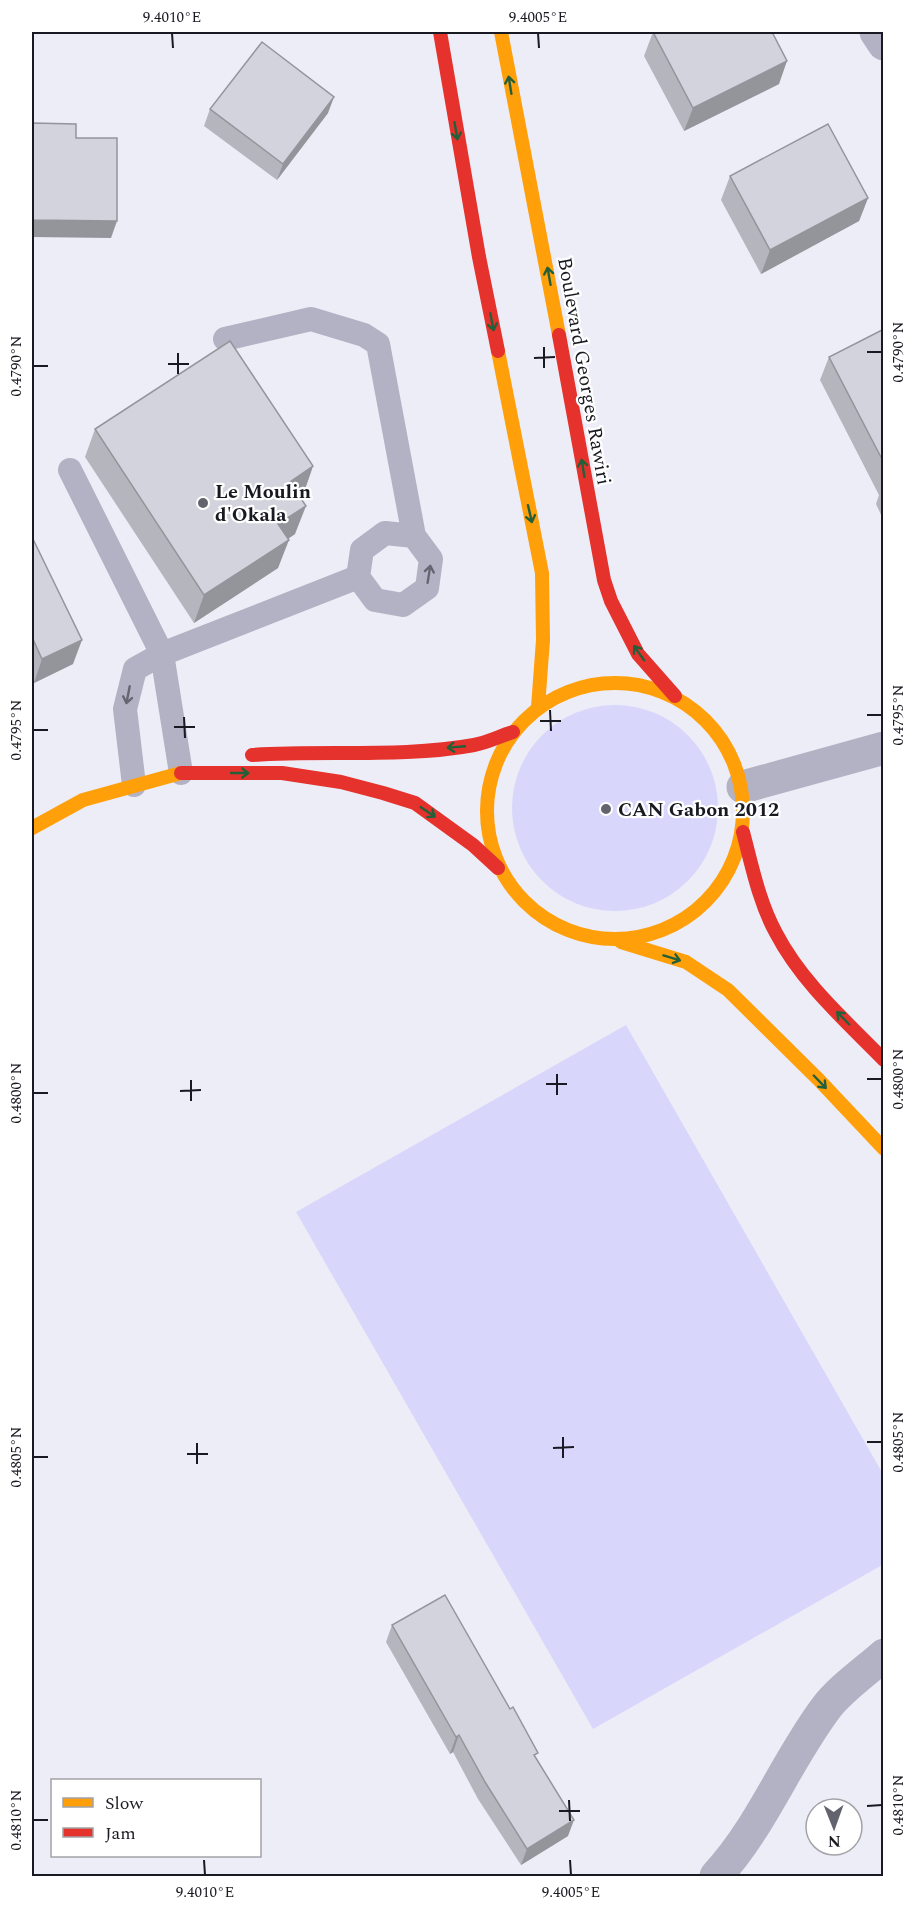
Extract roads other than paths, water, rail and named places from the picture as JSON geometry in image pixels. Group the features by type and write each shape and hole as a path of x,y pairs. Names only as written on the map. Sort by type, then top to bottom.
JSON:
{"main road":[{"path":"440,32 479,257 542,573 544,603 538,707"},
{"name":"Boulevard Georges Rawiri","path":"501,32 604,580 621,622 639,654 676,698"},
{"path":"499,869 487,835 486,799 495,764 513,732 538,707 570,691 606,683 642,685 676,698 707,720 729,750 742,787 743,832 766,913 782,943 814,988 884,1060"},
{"path":"32,828 83,800 236,757 293,752 418,751 475,746 513,732"},
{"path":"181,773 282,773 341,782 415,803 473,845 499,869 519,899 547,922 580,936 616,941 686,962 729,990 884,1149"},
{"path":"616,941 661,932 700,909 729,874 743,832"}],"street":[{"path":"876,32 884,44"},
{"path":"742,787 884,748"},
{"path":"716,1876 734,1857 794,1756 827,1706 884,1655"}],"lane":[{"path":"225,339 311,319 364,335 378,344 414,536 431,559 427,588 404,605 375,600 358,577 362,550 385,532 414,536"},
{"path":"70,471 162,654 181,773"},
{"path":"134,785 125,709 135,669 162,654 358,577"}],"place":[{"name":"Le Moulin d'Okala","path":"203,503"},
{"name":"CAN Gabon 2012","path":"606,809"}]}
